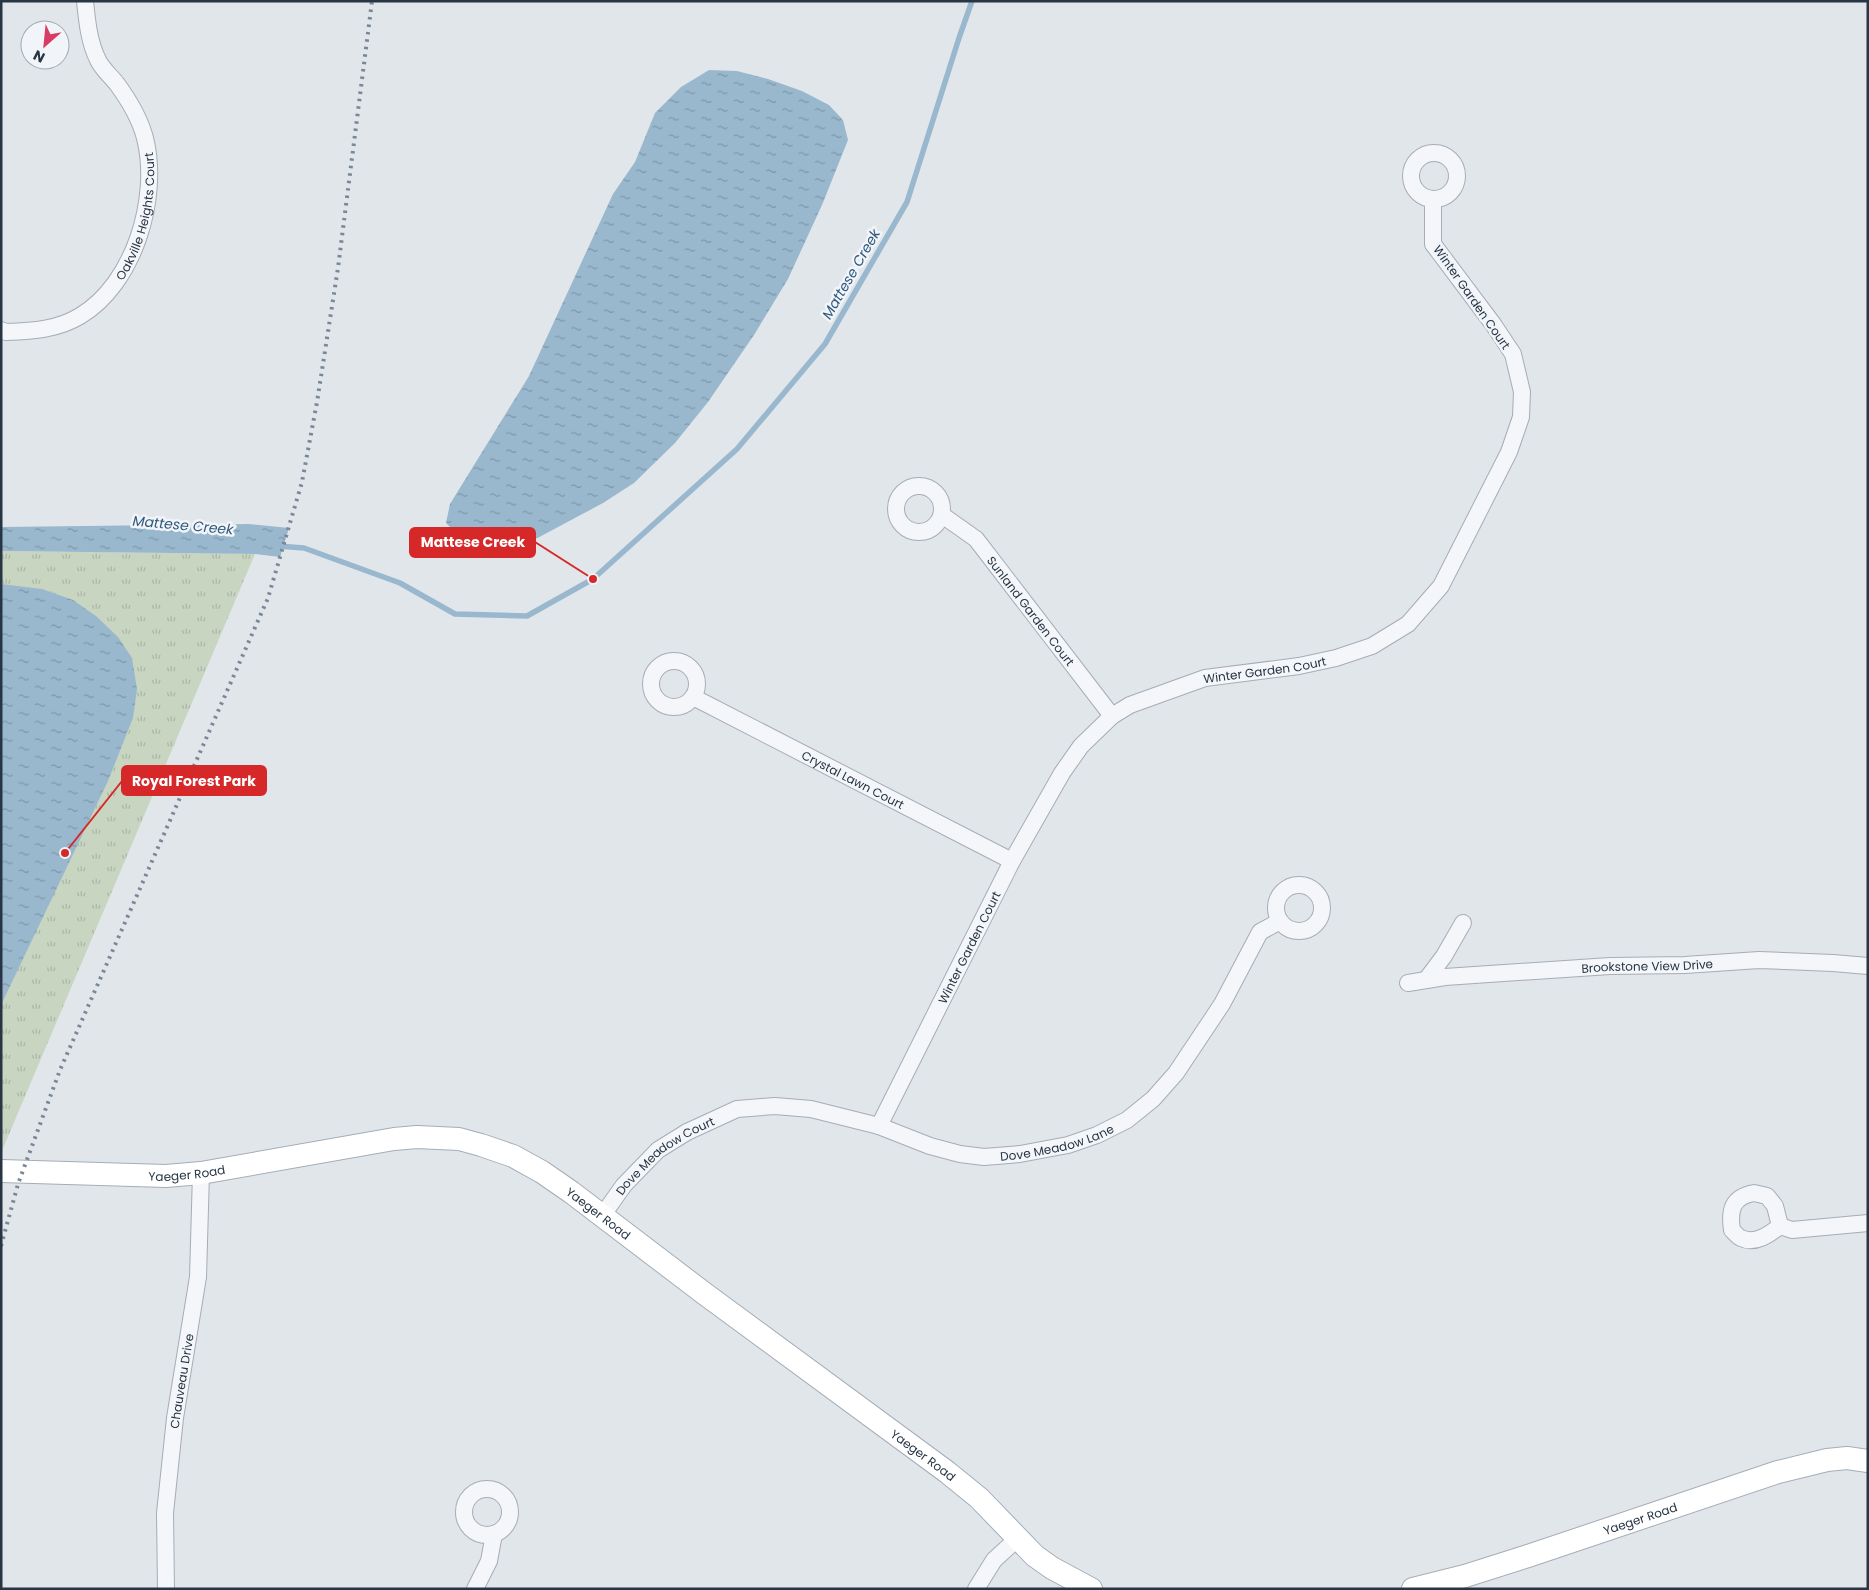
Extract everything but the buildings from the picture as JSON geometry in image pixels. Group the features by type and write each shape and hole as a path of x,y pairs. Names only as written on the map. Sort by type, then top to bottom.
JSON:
{"street":[{"name":"Oakville Heights Court","path":"1,330 6,332 44,330 79,317 101,300 118,280 131,256 144,217 148,198 148,164 145,138 136,116 119,86 98,61 88,30 85,1"},
{"name":"Winter Garden Court","path":"879,1126 1012,862 1062,773 1081,746 1112,716 1130,705 1205,678 1299,666 1336,658 1372,646 1408,624 1441,586 1509,452 1521,417 1522,392 1512,354 1494,324 1433,244 1432,199"},
{"name":"Sunland Garden Court","path":"942,515 976,539 1112,716"},
{"name":"Crystal Lawn Court","path":"693,696 1012,862"},
{"name":"Dove Meadow Lane","path":"737,1109 775,1106 811,1109 879,1126 930,1146 960,1154 984,1157 1020,1154 1068,1145 1126,1120 1153,1099 1176,1073 1222,1004 1260,932 1280,921"},
{"path":"1426,980 1444,956 1463,923"},
{"name":"Brookstone View Drive","path":"1408,984 1445,977 1610,966 1685,965 1759,960 1868,966"},
{"name":"Dove Meadow Court","path":"602,1216 624,1185 658,1150 687,1132 737,1109"},
{"name":"Yaeger Road","path":"1,1171 166,1176 202,1173 394,1139 433,1137 459,1139 481,1144 512,1156 542,1172 948,1472 979,1498 1035,1556 1052,1568 1091,1589"},
{"name":"Chauveau Drive","path":"166,1589 165,1513 175,1418 198,1278 202,1173"},
{"path":"1780,1226 1792,1230 1868,1223"},
{"name":"Yaeger Road","path":"1413,1589 1465,1576 1544,1551 1778,1472 1827,1460 1847,1458 1868,1461"},
{"path":"475,1589 489,1561 494,1534"},
{"path":"976,1589 994,1560 1018,1539"}],"green space":[{"path":"1,551 255,554 1,1153"}],"water":[{"path":"709,70 737,71 802,91 829,105 843,120 848,140 822,205 788,279 754,335 708,402 675,443 634,483 603,503 530,542 505,548 482,547 460,537 446,523 450,504 529,376 613,194 635,162 655,113 681,87"},
{"path":"249,524 289,528 280,557 255,554 1,551 1,527"},
{"path":"1,584 42,589 73,600 96,616 118,637 132,658 137,689 133,718 108,781 1,1005"}],"waterway":[{"name":"Mattese Creek","path":"278,546 304,548 400,583 455,614 527,616 593,579 737,449 825,344 907,202 972,1"}],"railway":[{"path":"1,1246 18,1184 60,1070 268,598 302,482 317,402 338,268 372,1"}],"place":[{"name":"Mattese Creek","path":"593,579"},
{"name":"Royal Forest Park","path":"65,853"}]}
